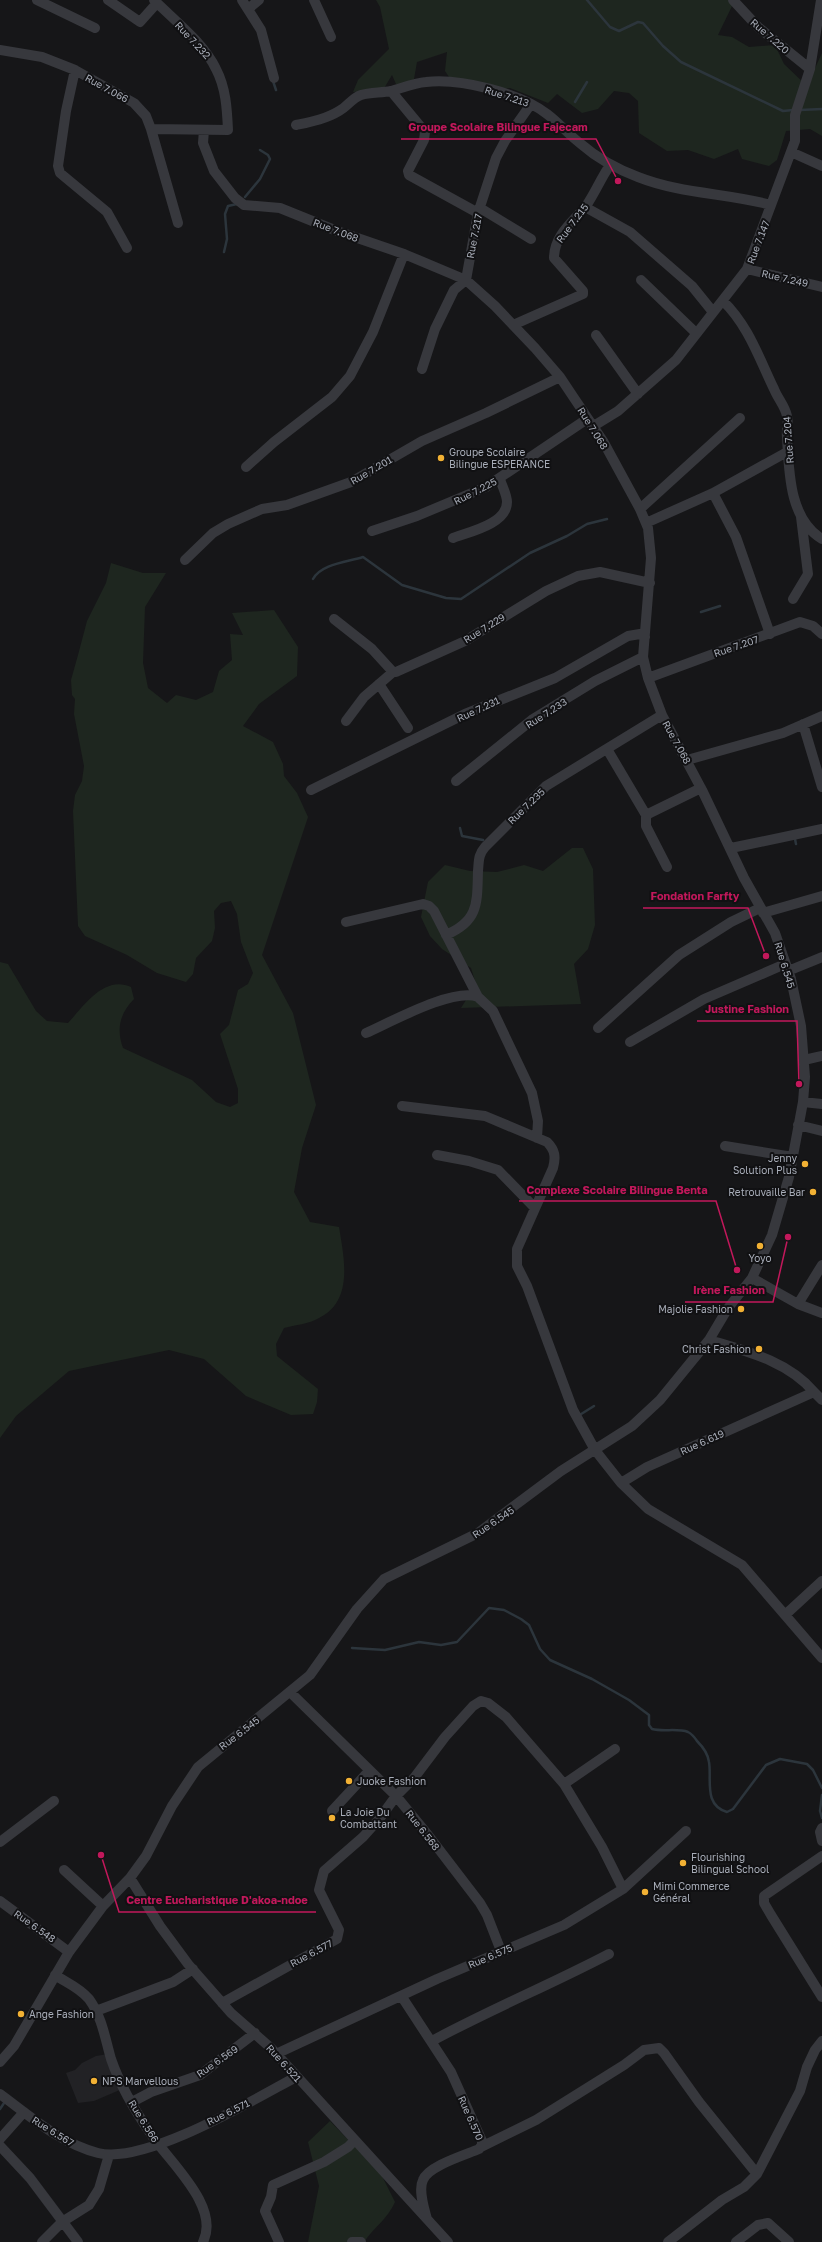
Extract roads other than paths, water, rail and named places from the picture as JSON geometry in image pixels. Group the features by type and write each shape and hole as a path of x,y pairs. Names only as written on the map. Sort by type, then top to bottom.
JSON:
{"street":[{"path":"38,0 95,28"},
{"path":"108,0 140,22 150,11 155,2"},
{"path":"242,0 264,39 274,78"},
{"path":"248,9 259,0"},
{"path":"314,0 331,36"},
{"name":"Rue 7.220","path":"733,0 758,27 810,69"},
{"name":"Rue 7.147","path":"590,423 618,411 676,360 747,269 795,141 796,115 810,69 822,5 821,0"},
{"name":"Rue 7.232","path":"155,2 202,48 217,70 226,101 228,130 204,130"},
{"name":"Rue 7.066","path":"0,50 42,57 75,70 134,103 146,116 151,129 178,223"},
{"path":"75,70 66,111 58,166 60,173 107,212 127,248"},
{"name":"Rue 7.213","path":"296,125 340,111 361,95 391,91 426,82 460,83 502,93 531,104 546,113 579,144 610,165 660,185 706,194 742,197 771,205"},
{"path":"391,91 425,132 424,140 408,171 409,175 479,210 531,239"},
{"name":"Rue 7.217","path":"466,280 479,210 496,158 505,141 531,104"},
{"path":"151,129 204,130"},
{"name":"Rue 7.068","path":"204,130 203,143 214,171 235,198 244,205 280,208 337,232 404,254 466,280 514,325 560,377 603,441 646,523 652,558 643,657 648,678 662,715 687,760 761,910"},
{"path":"791,152 822,166"},
{"name":"Rue 7.215","path":"514,325 583,294 583,291 554,258 554,249 560,236 585,207 610,165"},
{"path":"585,207 630,232 692,286 713,312"},
{"path":"246,467 274,442 332,397 350,376 373,332 404,254"},
{"name":"Rue 7.249","path":"747,269 822,287"},
{"path":"422,369 436,329 454,290 466,280"},
{"path":"641,280 696,333"},
{"name":"Rue 7.204","path":"723,301 743,325 775,392 784,405 788,419 787,452 795,501 801,517 814,533 822,539"},
{"path":"596,335 638,394"},
{"name":"Rue 7.201","path":"185,560 213,533 228,524 262,509 287,505 351,482 422,440 486,413 560,377"},
{"path":"640,509 740,418"},
{"name":"Rue 7.225","path":"372,531 399,523 468,497 500,479 590,423"},
{"path":"646,523 713,493 787,452"},
{"path":"453,538 494,522 504,512 507,502 500,479"},
{"path":"713,493 736,537 770,634"},
{"path":"793,599 808,574 801,517"},
{"name":"Rue 7.229","path":"346,721 364,697 393,672 465,641 546,591 578,576 600,572 650,583"},
{"path":"334,619 372,649 393,672"},
{"name":"Rue 7.207","path":"648,678 800,622 812,626 822,634"},
{"name":"Rue 7.231","path":"311,790 465,714 555,678 628,636 640,634 645,636"},
{"name":"Rue 7.233","path":"456,781 533,720 596,681 643,657"},
{"path":"379,684 408,728"},
{"name":"Rue 7.235","path":"446,935 462,927 472,916 477,895 479,855 484,847 546,786 662,715"},
{"path":"687,760 717,750 783,733 822,716"},
{"path":"803,724 822,787"},
{"path":"607,749 640,808 646,815 646,826 667,867"},
{"path":"646,815 701,788"},
{"path":"731,848 822,829"},
{"path":"598,1028 679,955 731,922 761,910 822,896"},
{"path":"346,922 423,904 434,911 478,997 493,1011 532,1092 538,1121 537,1138"},
{"name":"Rue 6.545","path":"0,2062 14,2046 70,1952 103,1906 130,1878 146,1856 172,1806 198,1767 310,1675 357,1609 384,1579 478,1533 562,1472 644,1417 660,1400 709,1340 728,1308 752,1278 772,1235 793,1157 802,1102 804,1060 801,1026 787,967 775,932 761,910"},
{"path":"630,1042 704,999 787,967 822,957"},
{"path":"366,1033 444,999 465,994 478,997"},
{"path":"804,1060 822,1056"},
{"path":"802,1102 822,1104"},
{"path":"402,1106 485,1116 547,1142 552,1148 555,1160 518,1249 517,1266 527,1286 573,1410 595,1450 621,1483 648,1509 742,1565 822,1658"},
{"path":"798,1126 822,1131"},
{"path":"725,1146 793,1157"},
{"path":"437,1155 468,1161 498,1170 535,1208"},
{"path":"798,1304 822,1265"},
{"path":"752,1278 798,1304 822,1313"},
{"path":"709,1340 762,1356 787,1369 807,1383 820,1397"},
{"name":"Rue 6.619","path":"621,1483 652,1465 820,1397"},
{"path":"785,1615 822,1581"},
{"name":"Rue 6.568","path":"290,1692 396,1796 428,1835 480,1903 487,1915 501,1951"},
{"name":"Rue 6.577","path":"222,2003 337,1938 339,1934 338,1926 319,1890 324,1871 363,1837 380,1818 396,1796 414,1778 445,1737 473,1706 481,1701 488,1702 506,1717 564,1784"},
{"path":"615,1749 564,1784 602,1847 623,1889"},
{"path":"332,1811 369,1771"},
{"path":"0,1842 54,1801"},
{"path":"822,1828 820,1832 822,1841"},
{"name":"Rue 6.575","path":"276,2054 501,1951 564,1925 623,1889 686,1830"},
{"path":"822,1856 764,1896 764,1903 822,1997"},
{"path":"64,1870 103,1906"},
{"name":"Rue 6.521","path":"130,1878 167,1936 222,2003 240,2022 255,2033 276,2054 448,2242"},
{"name":"Rue 6.548","path":"0,1901 70,1952"},
{"path":"432,2041 483,2013 507,2005 609,1954"},
{"path":"96,2011 173,1982 193,1969"},
{"name":"Rue 6.566","path":"55,1975 75,1985 88,1999 96,2011 118,2076 132,2102 158,2145 193,2188 202,2208 204,2237"},
{"name":"Rue 6.570","path":"402,1996 451,2072 482,2141 481,2147 433,2169 426,2174 422,2180 422,2189 427,2219"},
{"name":"Rue 6.569","path":"132,2102 151,2092 200,2075 255,2033"},
{"path":"668,2242 722,2200 744,2187 757,2174 800,2091 807,2067 815,2050 822,2041"},
{"path":"481,2147 536,2120 619,2069 644,2050 659,2048 698,2102 757,2174"},
{"name":"Rue 6.571","path":"158,2145 183,2136 296,2077"},
{"name":"Rue 6.567","path":"0,2094 24,2112 74,2145 109,2155 126,2154 158,2145"},
{"path":"0,2139 24,2112"},
{"path":"279,2242 265,2211 271,2197 273,2185 329,2159 348,2147 355,2140"},
{"path":"0,2146 30,2178 78,2242"},
{"path":"42,2242 62,2222 83,2209 93,2200 106,2170 109,2155"},
{"path":"736,2242 758,2225 768,2223 790,2242"},
{"path":"352,2242 361,2242"}],"waterway":[{"path":"587,0 610,27 619,31 638,22 643,23 663,46 681,62 783,111 793,110"},
{"path":"273,81 276,90"},
{"path":"575,102 587,82"},
{"path":"800,110 822,109"},
{"path":"245,197 260,179 270,159 268,155 260,150"},
{"path":"224,252 227,239 225,214 228,206 237,204"},
{"path":"313,579 317,574 328,567 363,557 402,585 446,598 461,599 530,553 567,536 587,524 607,519"},
{"path":"701,612 720,606"},
{"path":"460,828 462,836 483,840"},
{"path":"795,839 796,844"},
{"path":"578,1416 594,1406"},
{"path":"352,1648 385,1650 419,1642 441,1645 457,1642 489,1608 504,1610 529,1625 540,1649 550,1660 592,1679 629,1700 649,1715 649,1725 652,1729 684,1731 692,1735 708,1756 710,1769 710,1791 714,1804 719,1809 727,1812 733,1809 766,1765 780,1759 807,1764 813,1770 822,1788"},
{"path":"822,1795 820,1811 822,1818"},
{"path":"0,2109 6,2100"}],"place":[{"name":"Groupe Scolaire Bilingue Fajecam","path":"618,181"},
{"name":"Groupe Scolaire Bilingue ESPERANCE","path":"441,458"},
{"name":"Fondation Farfty","path":"766,956"},
{"name":"Justine Fashion","path":"799,1084"},
{"name":"Jenny Solution Plus","path":"805,1164"},
{"name":"Retrouvaille Bar","path":"813,1192"},
{"name":"Irène Fashion","path":"788,1237"},
{"name":"Yoyo","path":"760,1246"},
{"name":"Complexe Scolaire Bilingue Benta","path":"737,1270"},
{"name":"Majolie Fashion","path":"741,1309"},
{"name":"Christ Fashion","path":"759,1349"},
{"name":"Juoke Fashion","path":"349,1781"},
{"name":"La Joie Du Combattant","path":"332,1818"},
{"name":"Centre Eucharistique D'akoa-ndoe","path":"101,1855"},
{"name":"Flourishing Bilingual School","path":"683,1863"},
{"name":"Mimi Commerce Général","path":"645,1892"},
{"name":"Ange Fashion","path":"21,2014"},
{"name":"NPS Marvellous","path":"94,2081"}]}
